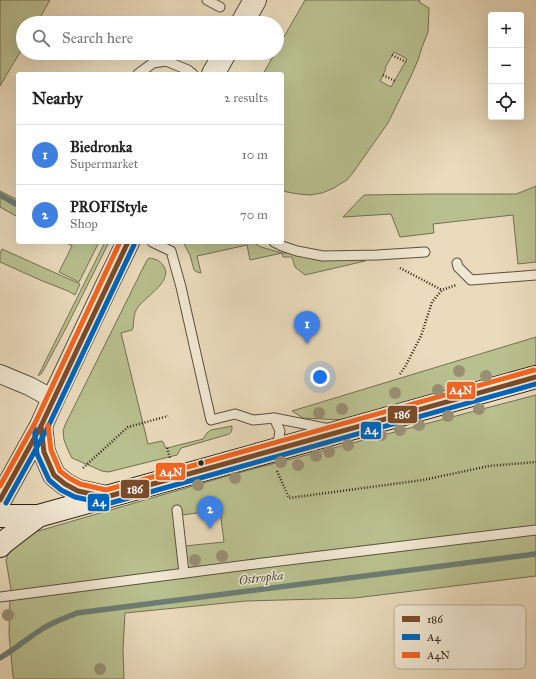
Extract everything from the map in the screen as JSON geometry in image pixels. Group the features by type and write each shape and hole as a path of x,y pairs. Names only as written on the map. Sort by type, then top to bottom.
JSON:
{"main road":[{"path":"246,16 255,0"},
{"path":"214,72 221,60"},
{"path":"0,500 41,426 127,244"},
{"path":"0,516 38,516 536,377"},
{"path":"41,426 44,452 54,475 65,484 78,490 106,497"},
{"path":"0,546 38,516"}],"street":[{"path":"0,374 30,386 53,399"}],"lane":[{"path":"207,0 220,7"},
{"path":"141,72 153,63 166,61 190,72"},
{"path":"156,244 171,251 181,286 211,420 235,414 254,420 274,418 343,432"},
{"path":"278,244 297,251 323,256 425,252"},
{"path":"457,263 458,267 471,280 536,275"},
{"path":"272,451 280,431 274,418"},
{"path":"177,510 184,573"},
{"path":"0,597 536,530"}],"path":[{"path":"392,55 406,62"},
{"path":"383,75 395,81"},
{"path":"377,255 417,278 442,290 432,302 421,336 400,374"},
{"path":"83,468 128,427 168,416"},
{"path":"167,448 170,458"},
{"path":"272,451 290,498 423,480 489,466 536,462"}],"green space":[{"path":"0,0 50,0 41,16 16,16 16,59 0,86"},
{"path":"305,0 420,0 419,2 429,8 428,32 412,74 388,123 347,180 322,193 310,195 284,191 284,72 264,72 271,60 284,60 284,37","holes":["394,52 407,59 391,87 380,81"]},
{"path":"536,186 536,262 518,264 513,215 433,224 434,233 400,237 391,214 343,217 364,195 516,194"},
{"path":"0,191 16,199 16,216 0,207"},
{"path":"68,244 98,244 79,282 59,272 72,246"},
{"path":"104,244 108,244 66,328 42,373 38,376"},
{"path":"184,244 256,244 282,253 250,260 247,245 197,256 201,273 194,270 190,255"},
{"path":"2,249 80,284 75,295 0,262 0,254"},
{"path":"282,253 291,253 318,260 357,259 365,261 305,275 295,267 292,257 283,257"},
{"path":"149,258 162,263 166,271 165,276 158,288 136,310 132,330 121,333 148,444 162,441 167,448 203,439 211,430 232,426 232,430 228,435 181,448 177,455 108,472 102,471 72,458 64,440 63,431"},
{"path":"536,337 536,365 343,420 303,418 292,411"},
{"path":"536,395 536,576 355,598 246,601 125,613 123,649 124,679 14,679 9,634 10,597 12,596 6,560 9,552 28,534 234,474","holes":["220,510 224,542 185,546 182,515"]}],"waterway":[{"path":"0,195 16,204"},
{"name":"Ostropka","path":"0,658 37,632 59,620 77,613 536,554"}],"transit line":[{"name":"A4N","path":"0,486 35,423 119,244"},
{"name":"186","path":"0,500 41,426 127,244"},
{"name":"A4","path":"6,503 47,429 134,245"},
{"name":"A4N","path":"48,425 51,450 60,471 80,484 106,490 534,370"},
{"name":"186","path":"41,426 44,452 54,475 65,484 78,491 106,497 536,377"},
{"name":"A4","path":"34,427 37,454 49,480 61,490 75,497 107,504 536,384"}],"place":[{"name":"Biedronka","path":"307,344"},
{"name":"PROFIStyle","path":"210,529"}]}
